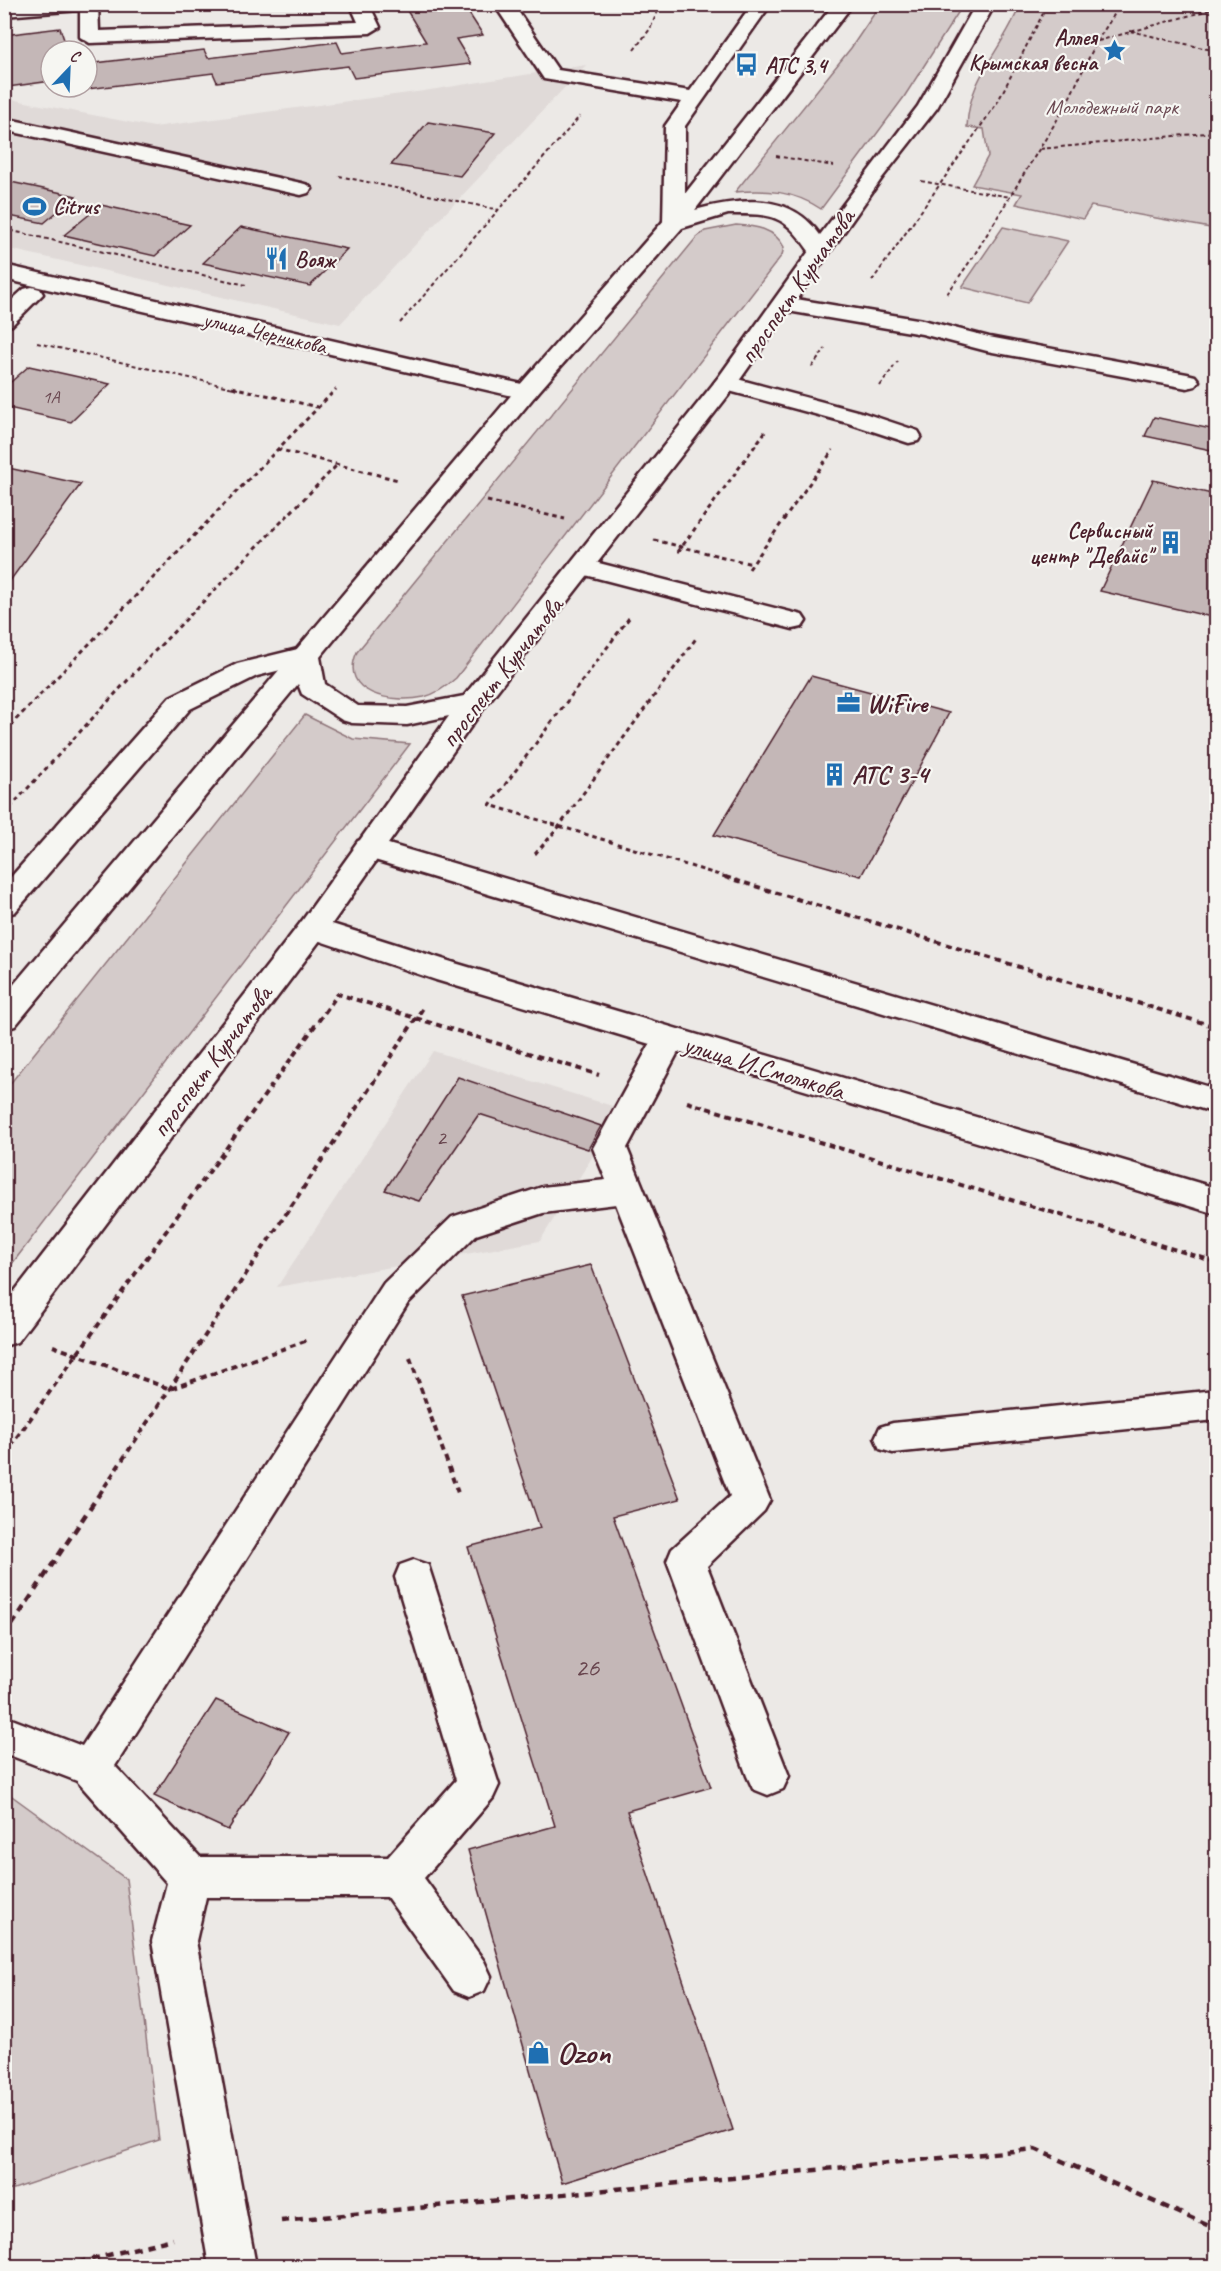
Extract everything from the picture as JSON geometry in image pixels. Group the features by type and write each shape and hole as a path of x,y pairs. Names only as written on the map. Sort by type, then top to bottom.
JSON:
{"main road":[{"path":"4,10 84,4"},
{"path":"89,4 90,38 370,27 359,4"},
{"path":"503,4 551,75 693,99"},
{"path":"674,223 675,126 762,4"},
{"path":"4,1018 306,655 446,492 521,399 674,223 844,4"},
{"name":"проспект Курчатова","path":"6,1330 312,928 473,703 583,567 726,383 875,174 927,108 986,4"},
{"path":"4,124 301,189"},
{"path":"674,223 727,208 769,208 801,223 821,252"},
{"name":"улица Черникова","path":"4,272 521,399"},
{"name":"улица Черникова","path":"4,287 358,368 521,399"},
{"path":"4,320 32,294"},
{"path":"784,304 923,327 987,344 1187,381"},
{"path":"726,383 856,418 909,436"},
{"path":"583,567 793,621"},
{"path":"306,655 312,688 352,714 407,716 473,703"},
{"path":"4,905 180,703 247,670 306,655"},
{"path":"368,848 1216,1101"},
{"name":"улица И.Смолякова","path":"312,928 447,972 1216,1201"},
{"path":"669,1039 610,1149 752,1500 686,1561 768,1776"},
{"path":"91,1768 396,1293 464,1226 542,1200 627,1190"},
{"path":"893,1438 1216,1405"},
{"path":"4,1734 91,1768 190,1877 398,1877 478,1785 414,1577"},
{"path":"190,1877 174,1941 228,2246"},
{"path":"398,1877 469,1976"}],"path":[{"path":"504,888 558,828 973,257 1065,107 1097,41 1121,4"},
{"path":"1097,41 1216,8"},
{"path":"1130,30 1216,50"},
{"path":"390,319 402,322 583,113"},
{"path":"1040,149 1216,132"},
{"path":"734,148 1010,197"},
{"path":"4,229 250,286"},
{"path":"28,341 317,408"},
{"path":"4,732 358,368"},
{"path":"277,449 446,492 752,564"},
{"path":"4,814 151,655 337,465"},
{"path":"681,547 490,805 558,828 1216,1027"},
{"path":"4,1637 447,972"},
{"path":"4,1455 338,994 1216,1262"},
{"path":"6,1330 170,1389 336,1330 366,1340 410,1357 458,1493"},
{"path":"64,2266 1035,2149 1216,2229"}],"shaded area":[{"path":"586,65 340,324 5,248 5,98 154,127 424,91"},
{"path":"433,1051 622,1109 540,1241 277,1287"}],"green space":[{"path":"880,5 963,5 904,97 821,209 801,198 780,193 735,192 851,48"},
{"name":"Молодежный парк","path":"1020,5 1216,5 1216,229 1091,206 1083,219 1016,204 1022,194 972,185 988,156 984,129 967,127 969,109 980,77"},
{"path":"736,225 757,227 769,232 784,247 782,255 456,678 433,694 411,699 384,697 362,687 355,678 353,666 357,652 696,238 705,231"},
{"path":"1003,227 1068,241 1027,303 962,287"},
{"path":"305,715 353,739 410,744 5,1273 5,1090"},
{"path":"5,1791 126,1879 159,2140 5,2192"}],"building":[{"path":"403,4 463,4 483,35 456,39 471,64 354,78 348,66 217,82 213,73 99,88 99,63 204,50 208,58 337,42 342,53 426,42"},
{"path":"60,28 64,39 39,39 39,83 8,87 4,75 4,35"},
{"path":"428,122 495,133 460,176 391,165"},
{"name":"Citrus","path":"6,181 76,196 44,223 4,215"},
{"path":"101,205 190,225 155,256 64,235"},
{"path":"241,227 347,249 310,286 203,263"},
{"path":"29,366 110,384 71,422 4,407 4,388"},
{"path":"1154,417 1216,430 1216,451 1145,436"},
{"path":"4,467 81,484 4,589"},
{"name":"Сервисный центр \"Девайс\"","path":"1153,480 1216,495 1216,618 1100,591"},
{"name":"АТС 3-4","path":"811,676 949,713 861,876 714,835"},
{"path":"458,1077 601,1126 588,1149 479,1114 419,1201 385,1190"},
{"path":"591,1265 680,1499 613,1516 711,1787 627,1811 733,2130 562,2183 468,1850 555,1826 468,1547 540,1528 462,1296"},
{"path":"216,1700 289,1732 228,1830 154,1796"}],"place":[{"name":"Аллея Крымская весна","path":"1115,50"},
{"name":"АТС 3,4","path":"747,65"},
{"name":"Citrus","path":"35,206"},
{"name":"Вояж","path":"277,259"},
{"name":"Сервисный центр \"Девайс\"","path":"1170,543"},
{"name":"WiFire","path":"849,703"},
{"name":"АТС 3-4","path":"834,774"},
{"name":"Ozon","path":"539,2052"}]}
